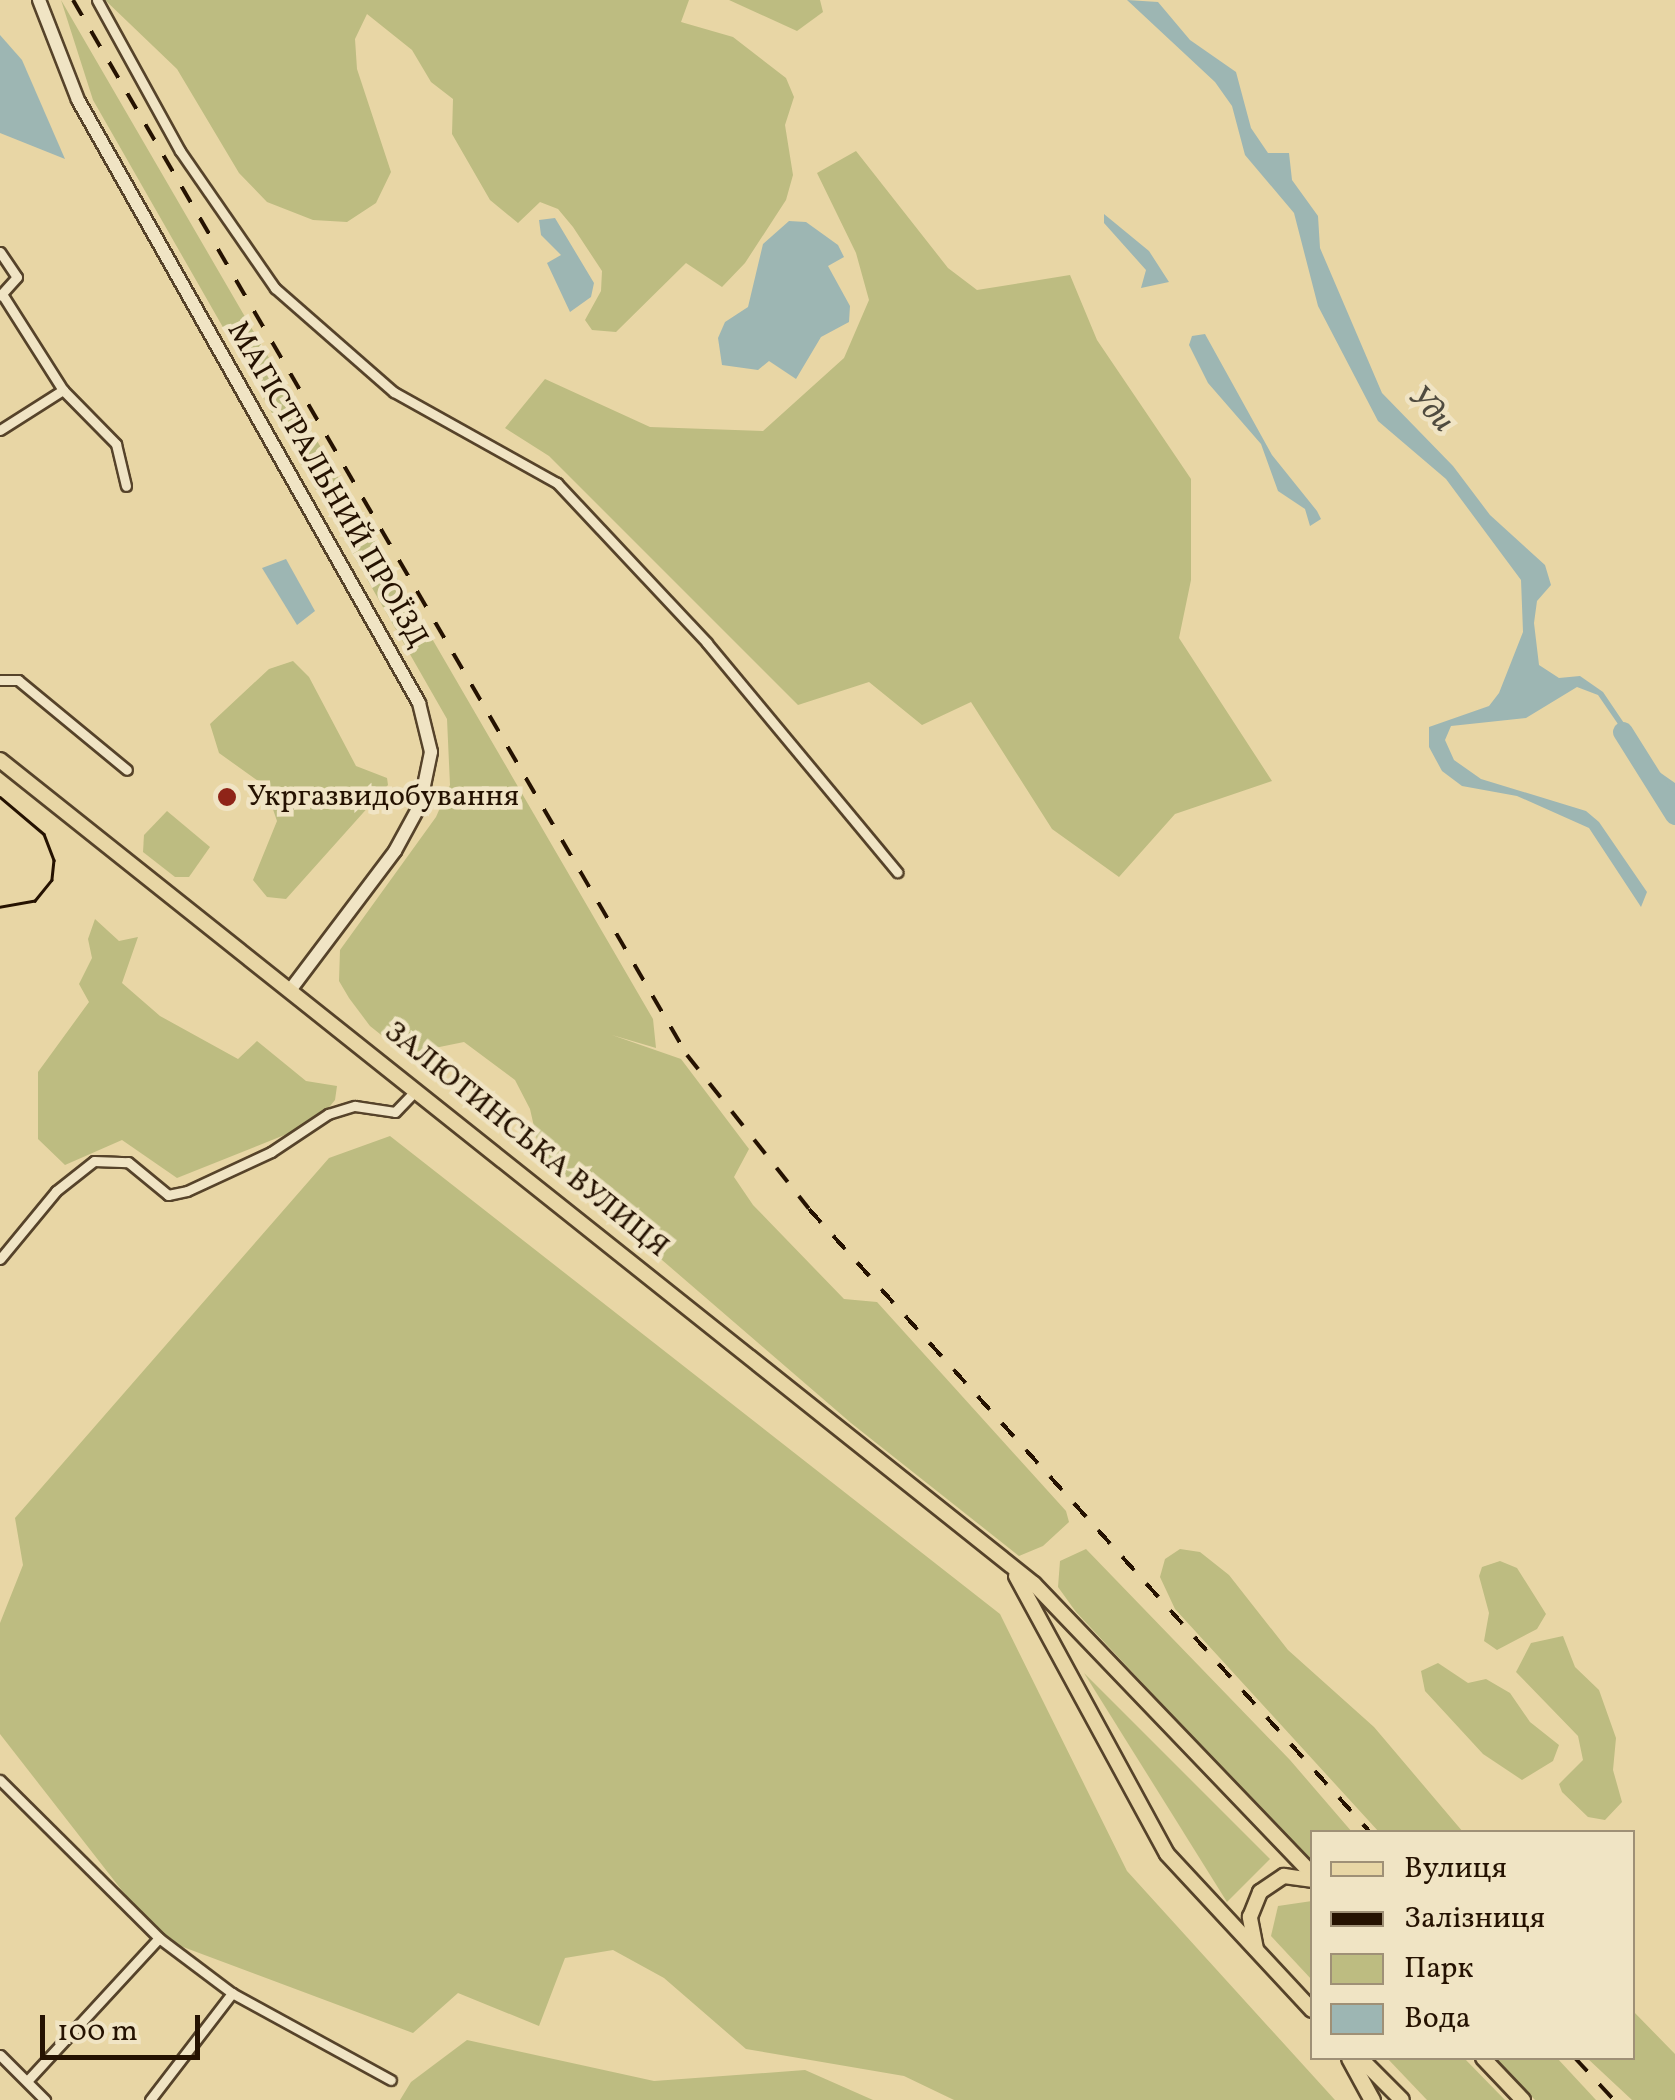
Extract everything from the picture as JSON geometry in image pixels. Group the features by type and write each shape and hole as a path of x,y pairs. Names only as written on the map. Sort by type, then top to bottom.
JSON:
{"highway":[{"path":"1350,2060 1372,2100"}],"main road":[{"name":"МАГІСТРАЛЬНИЙ ПРОЇЗД","path":"39,0 78,100 420,703 430,752 420,805 395,850 291,989"},
{"name":"ЗАЛЮТИНСЬКА ВУЛИЦЯ","path":"0,760 418,1088 1012,1571 1034,1584 1310,1875"},
{"path":"1012,1571 1157,1839 1261,1959 1310,2008"},
{"path":"1261,1959 1250,1926 1260,1892 1284,1876 1310,1877"},
{"path":"1362,2060 1402,2100"},
{"path":"1485,2060 1523,2100"}],"street":[{"path":"97,0 180,151 275,288 394,392 556,483 707,644 897,872"},
{"path":"0,252 16,277 1,295 63,390 116,444 126,486"},
{"path":"0,430 63,390"},
{"path":"0,680 18,680 127,770"},
{"path":"0,1259 56,1191 94,1161 128,1162 168,1194 187,1191 271,1152 328,1114 355,1106 394,1112 418,1088"},
{"path":"2,1784 159,1938 232,1992 391,2080"},
{"path":"28,2080 159,1938"},
{"path":"150,2100 232,1992"},
{"path":"2,2060 28,2080 45,2100"}],"green space":[{"path":"61,0 653,1019 656,1048 612,1035 681,1059 749,1149 734,1177 753,1205 844,1299 877,1302 1066,1511 1069,1522 1043,1546 1019,1556 851,1423 589,1197 540,1153 530,1109 515,1080 464,1042 405,1054 370,1026 349,998 339,981 340,950 436,817 450,785 447,719 93,100"},
{"path":"105,0 689,0 681,22 733,37 786,78 794,97 785,125 793,175 786,200 745,263 722,287 686,263 616,332 592,330 585,320 601,291 602,271 573,227 558,209 540,202 518,223 490,200 452,134 453,99 431,82 412,50 367,14 355,39 357,69 391,172 376,203 347,222 313,220 267,202 239,173 177,69"},
{"path":"729,0 820,0 823,12 797,31"},
{"path":"856,151 948,268 977,290 1070,275 1097,340 1191,479 1191,580 1179,638 1272,781 1175,814 1119,877 1052,829 971,702 922,725 869,682 798,705 549,456 505,428 545,379 650,427 763,431 844,358 869,300 856,253 817,173"},
{"path":"293,661 309,677 356,766 387,778 388,785 286,899 267,897 253,880 277,821 265,786 219,753 210,724 269,669"},
{"path":"167,811 210,847 189,877 175,877 143,852 144,835"},
{"path":"95,919 119,941 138,937 122,983 160,1016 238,1059 257,1041 306,1081 337,1086 335,1100 317,1122 177,1178 122,1140 65,1165 38,1139 38,1072 89,1002 79,984 92,958 88,939"},
{"path":"390,1136 1000,1614 1127,1871 1335,2100 954,2100 904,2076 746,2049 664,1978 613,1950 565,1958 539,2026 458,1993 413,2033 159,1938 0,1734 0,1623 23,1565 15,1518 329,1158"},
{"path":"1086,1549 1290,1760 1350,1830 1310,1830 1310,1862 1076,1612 1058,1587 1060,1561"},
{"path":"1180,1549 1200,1552 1229,1575 1288,1650 1374,1727 1461,1830 1377,1830 1175,1609 1160,1577 1165,1559"},
{"path":"1500,1561 1517,1568 1546,1614 1537,1629 1497,1650 1484,1641 1489,1613 1479,1576 1482,1567"},
{"path":"1563,1636 1575,1667 1599,1690 1616,1738 1613,1770 1622,1802 1605,1820 1588,1817 1562,1792 1559,1784 1583,1760 1578,1736 1516,1672 1531,1643"},
{"path":"1438,1663 1468,1683 1486,1679 1510,1693 1530,1722 1559,1745 1553,1761 1522,1780 1483,1754 1425,1691 1421,1671"},
{"path":"1084,1673 1270,1859 1227,1902"},
{"path":"1310,1901 1310,1978 1271,1936 1278,1906"},
{"path":"1635,2013 1675,2054 1675,2100 1632,2100 1589,2060 1635,2060"},
{"path":"467,2040 654,2081 805,2070 873,2100 400,2100 411,2082"},
{"path":"1389,2060 1466,2060 1505,2100 1427,2100"},
{"path":"1497,2060 1559,2060 1596,2100 1535,2100"}],"water":[{"path":"1127,0 1158,2 1190,40 1236,72 1251,128 1268,153 1289,153 1292,180 1318,216 1320,248 1382,393 1453,466 1490,515 1545,565 1551,585 1537,601 1534,623 1539,665 1559,678 1580,676 1603,692 1655,769 1675,783 1675,807 1598,695 1577,687 1526,718 1451,726 1445,740 1454,760 1481,779 1586,811 1599,822 1647,892 1641,907 1589,828 1517,796 1462,786 1442,771 1429,747 1429,727 1489,706 1499,693 1523,632 1521,580 1446,479 1378,421 1318,306 1294,213 1245,155 1232,106 1215,82"},
{"path":"0,35 22,60 65,159 0,133"},
{"path":"1104,214 1149,251 1169,282 1141,288 1146,270 1104,223"},
{"path":"555,218 594,283 591,297 570,312 547,263 561,255 541,235 539,220"},
{"path":"789,221 806,222 838,245 844,257 828,266 850,306 849,322 821,337 796,379 769,361 758,370 722,365 718,338 725,322 748,307 763,244"},
{"path":"1205,334 1272,455 1317,511 1321,519 1310,526 1305,509 1278,491 1261,444 1208,383 1189,345 1192,336"},
{"path":"286,559 315,611 297,625 262,568"}],"waterway":[{"name":"Уди","path":"1623,732 1675,815"}],"tram line":[{"path":"0,797 44,834 54,860 52,880 35,901 0,907"}],"railway":[{"path":"73,0 687,1055 809,1209 1368,1830"},
{"path":"1577,2060 1614,2100"}],"place":[{"name":"Укргазвидобування","path":"227,797"}]}
